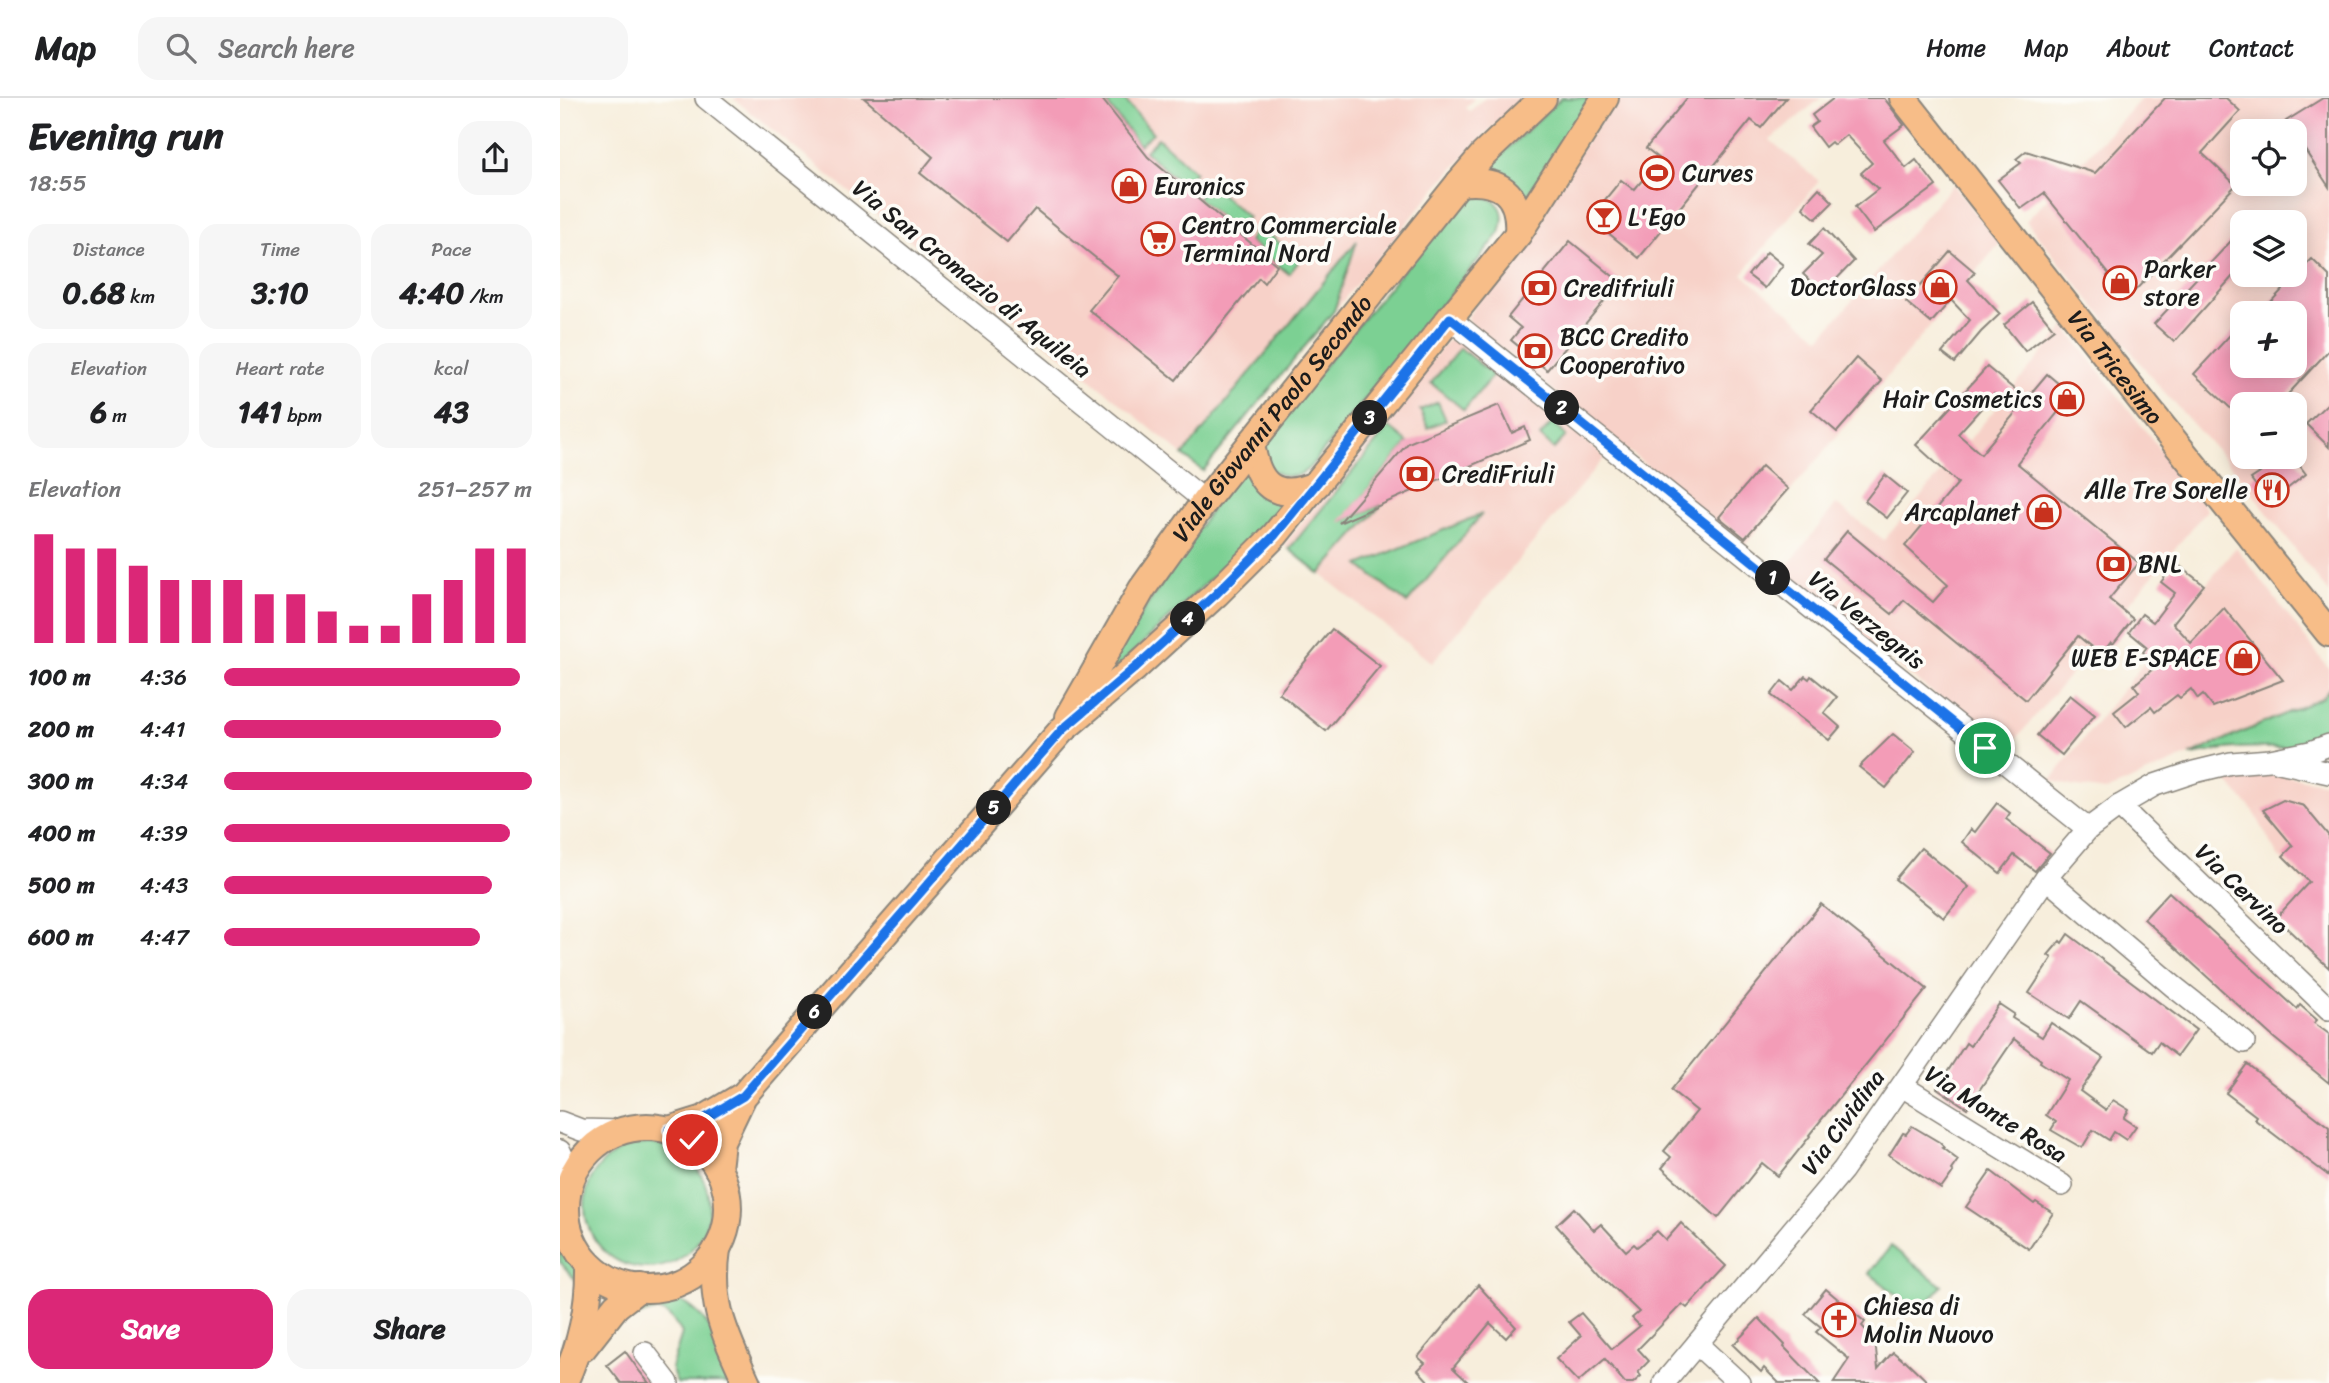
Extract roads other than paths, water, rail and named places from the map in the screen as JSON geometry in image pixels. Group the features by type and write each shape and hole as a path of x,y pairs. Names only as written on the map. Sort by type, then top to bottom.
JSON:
{"main road":[{"name":"Viale Giovanni Paolo Secondo","path":"1062,730 1142,589 1205,501 1459,183 1483,155 1543,98"},
{"name":"Viale Giovanni Paolo Secondo","path":"718,1169 721,1142 743,1096 1062,730 1216,594 1275,535 1518,234 1605,98"},
{"name":"Via Tricesimo","path":"1903,98 2157,421 2329,633"},
{"path":"1459,183 1491,182 1507,192 1519,216 1518,234"},
{"path":"1251,443 1254,464 1260,477 1271,487 1287,492 1304,490 1317,484"},
{"name":"Viale Giovanni Paolo Secondo","path":"669,1130 704,1119 743,1096"},
{"path":"645,1127 669,1130 681,1134 703,1149 718,1169 727,1191 728,1215 722,1238 705,1265 689,1277 671,1285 639,1288 617,1283 589,1265 578,1251 569,1226 566,1200 570,1182 584,1156 601,1141 621,1131 645,1127"},
{"path":"717,1249 713,1274 714,1294 721,1325 747,1383"},
{"path":"568,1374 586,1314 590,1293 589,1265"},
{"path":"671,1285 693,1297 721,1325"},
{"path":"568,1374 604,1320 616,1306 639,1288"}],"street":[{"name":"Via San Cromazio di Aquileia","path":"706,98 1205,501"},
{"name":"Via Verzegnis","path":"1450,318 2088,829"},
{"name":"Via Cividina","path":"1664,1383 1843,1170 2046,878 2088,829 2119,806 2155,785 2231,763 2270,760 2310,752 2329,745"},
{"name":"Via Cividina","path":"2270,760 2329,773"},
{"name":"Via Cervino","path":"2119,806 2329,1009"},
{"path":"2046,878 2173,986 2244,1042"},
{"name":"Via Monte Rosa","path":"1902,1086 2062,1185"},
{"path":"560,1122 581,1130 621,1131"},
{"path":"560,1151 570,1182"},
{"path":"1697,1344 1739,1383"},
{"path":"645,1353 668,1383"}],"place":[{"name":"Curves","path":"1657,173"},
{"name":"Euronics","path":"1129,186"},
{"name":"L'Ego","path":"1604,217"},
{"name":"Centro Commerciale Terminal Nord","path":"1158,239"},
{"name":"Parker store","path":"2120,283"},
{"name":"DoctorGlass","path":"1940,287"},
{"name":"Credifriuli","path":"1539,288"},
{"name":"BCC Credito Cooperativo","path":"1535,351"},
{"name":"Hair Cosmetics","path":"2067,399"},
{"name":"CrediFriuli","path":"1417,474"},
{"name":"Alle Tre Sorelle","path":"2272,490"},
{"name":"Arcaplanet","path":"2044,512"},
{"name":"BNL","path":"2114,564"},
{"name":"WEB E-SPACE","path":"2243,658"},
{"name":"Chiesa di Molin Nuovo","path":"1839,1320"}]}
